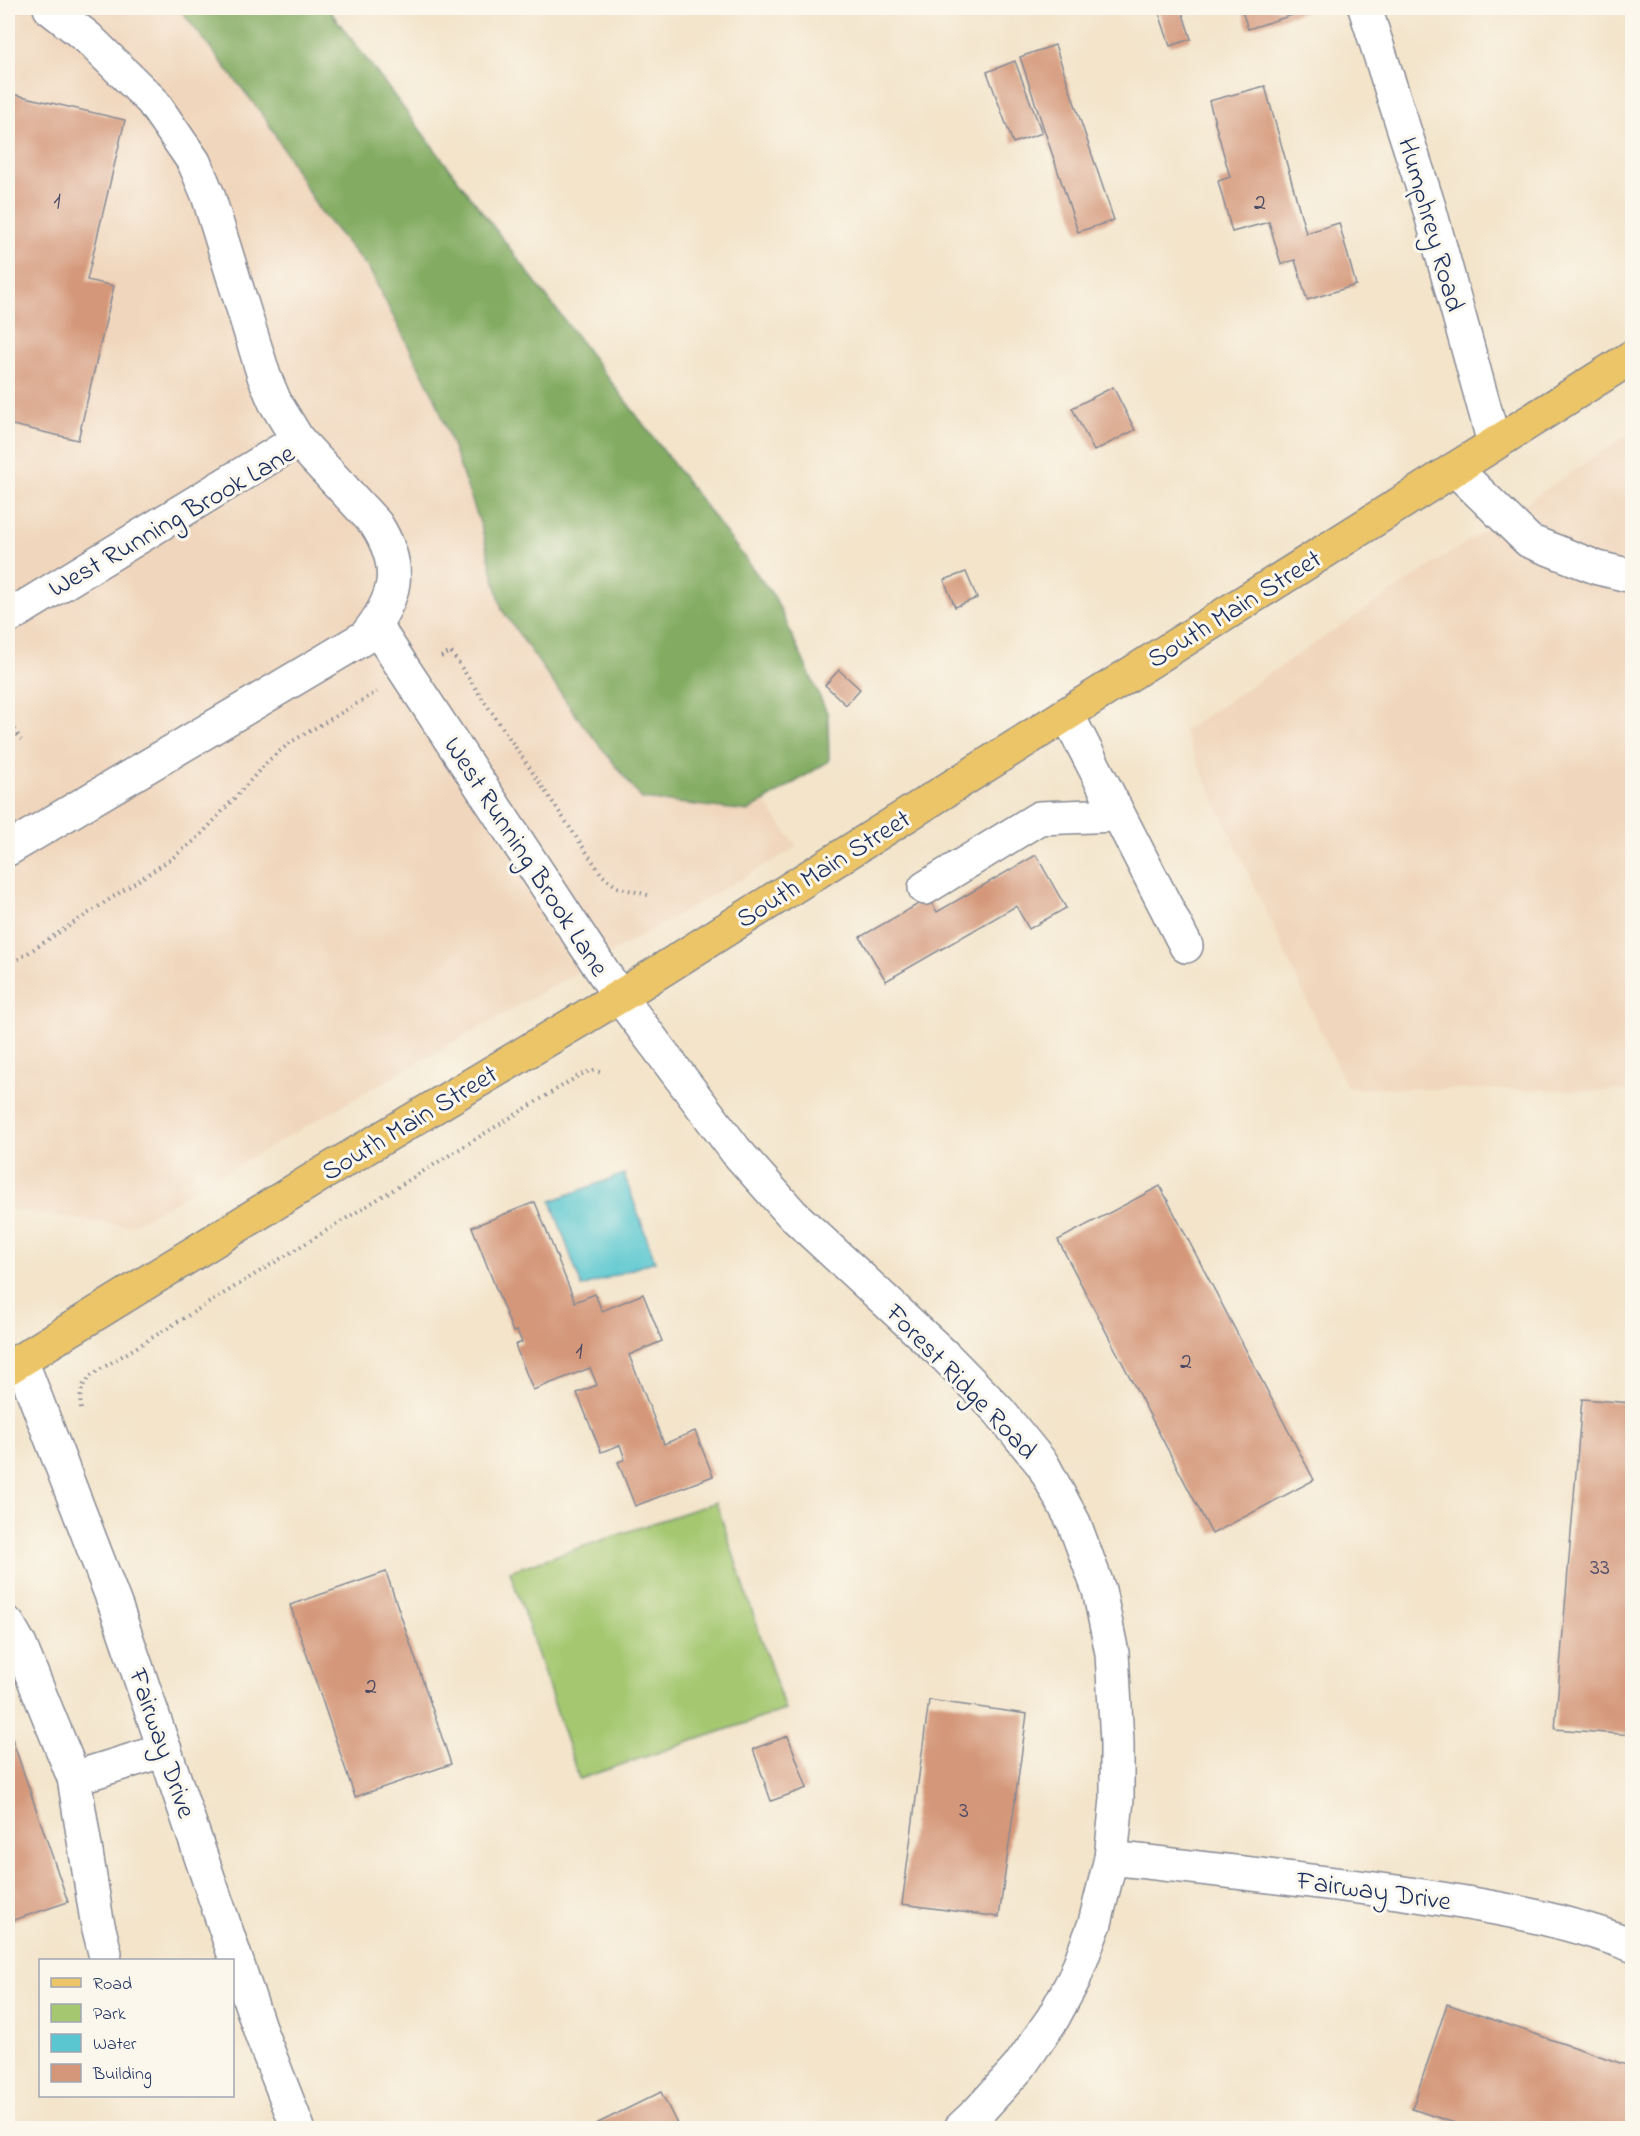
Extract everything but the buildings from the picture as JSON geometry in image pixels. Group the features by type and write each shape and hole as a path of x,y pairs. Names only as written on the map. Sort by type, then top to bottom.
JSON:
{"main road":[{"name":"South Main Street","path":"14,1364 317,1177 620,996 1632,357"}],"street":[{"path":"50,8 88,38 153,101 194,162 208,195 264,376 273,398 297,440"},
{"name":"Humphrey Road","path":"1365,8 1429,207 1494,443"},
{"name":"West Running Brook Lane","path":"8,617 297,440 376,524 386,539 392,556 394,575 388,604 365,638 8,849"},
{"path":"1455,469 1529,541 1598,568 1632,576"},
{"name":"West Running Brook Lane","path":"375,625 620,996"},
{"path":"1067,714 1185,946"},
{"path":"925,888 1039,818 1118,815"},
{"name":"Forest Ridge Road","path":"620,996 736,1151 785,1207 999,1411 1043,1466 1074,1522 1099,1590 1112,1653 1118,1799 1111,1858 1095,1923 1074,1979 1053,2018 1019,2067 961,2128"},
{"name":"Fairway Drive","path":"14,1364 116,1607 262,2036 298,2128"},
{"path":"8,1624 19,1643 74,1778 97,1921 105,1953"},
{"path":"74,1778 165,1750"},
{"name":"Fairway Drive","path":"1111,1858 1335,1883 1494,1907 1562,1921 1632,1945"}],"path":[{"path":"8,966 171,859 199,837 269,760 291,742 408,674 451,652 602,875 616,887 648,895"},
{"path":"8,719 21,740"},
{"path":"82,1414 80,1395 85,1380 96,1372 580,1075 592,1070 603,1073"}],"shaded area":[{"path":"8,8 199,8 797,847 131,1226 8,1210"},
{"path":"1632,432 1632,1091 1347,1088 1183,731"}],"green space":[{"path":"179,8 330,8 333,15 775,598 828,715 829,761 749,811 642,799 578,718 502,610 482,529 436,400 369,269 319,210 266,119"},
{"path":"716,1502 785,1710 579,1779 510,1571"}],"water":[{"path":"624,1174 655,1261 582,1287 551,1201"}]}
